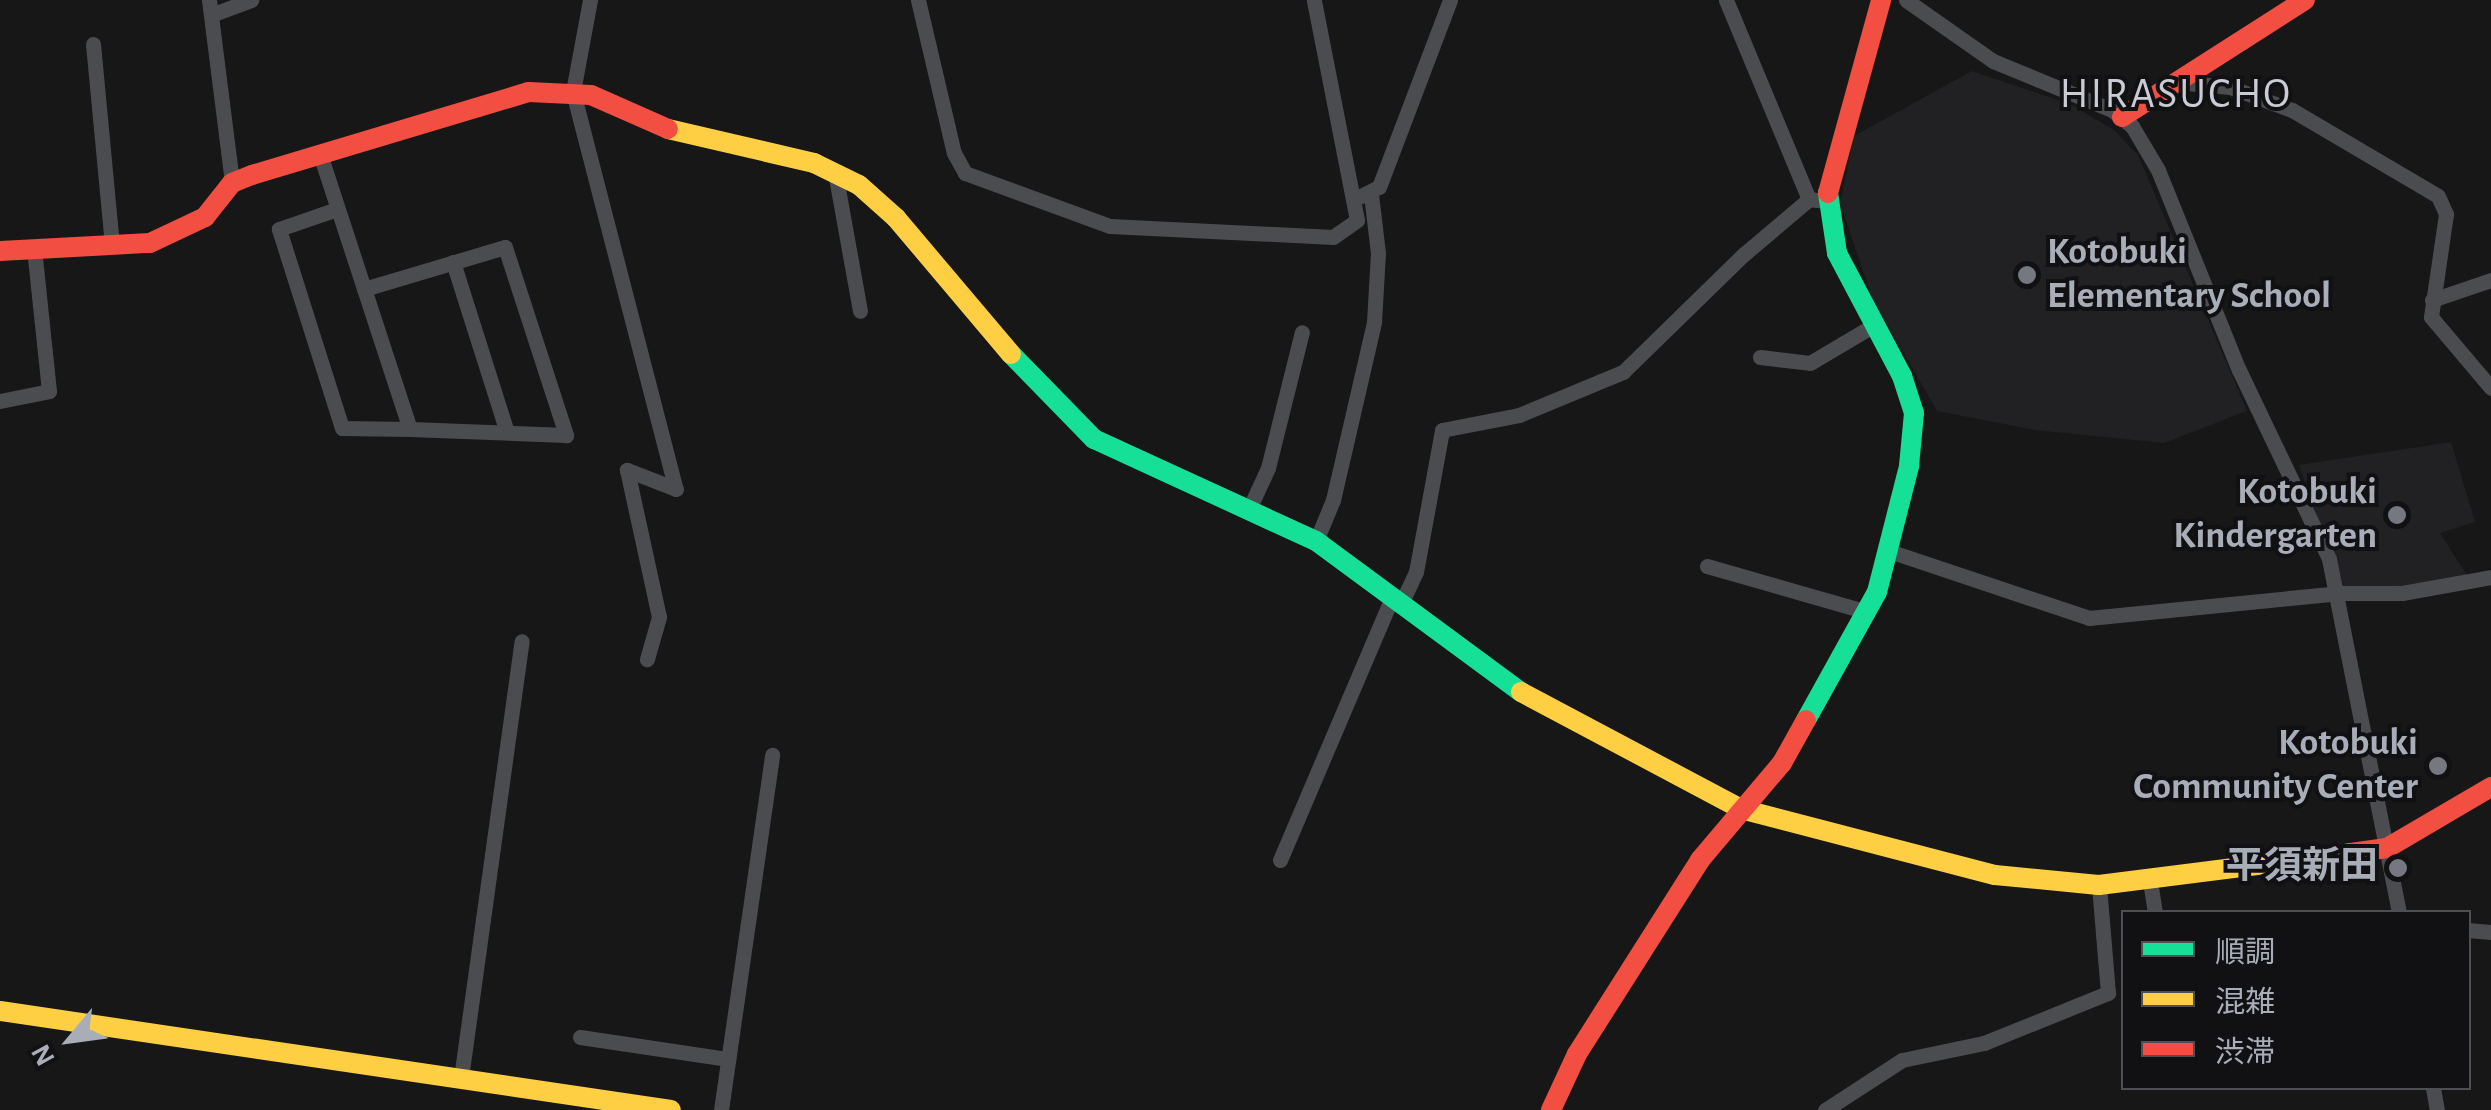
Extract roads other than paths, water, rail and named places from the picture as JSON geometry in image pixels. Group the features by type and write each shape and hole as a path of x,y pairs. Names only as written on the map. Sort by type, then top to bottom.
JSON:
{"street":[{"path":"232,183 210,8 251,0"},
{"path":"590,0 573,92 676,490 627,470 659,617 647,659"},
{"path":"918,0 954,153 965,173 1110,226 1333,237 1357,220 1314,0"},
{"path":"1316,541 1333,500 1374,322 1378,253 1370,194 1450,0"},
{"path":"1551,1110 1577,1054 1674,898 1740,810 1782,763 1867,612 1889,551 1914,414 1902,376 1837,254 1818,200 1726,0"},
{"path":"1280,860 1396,602 1416,572 1442,430 1519,415 1622,372 1818,200 1881,0"},
{"path":"1906,0 1993,61 2122,116 2158,170 2239,370 2316,526 2338,593 2399,910"},
{"path":"2122,116 2305,0"},
{"path":"94,44 112,245"},
{"path":"2177,82 2230,87 2292,110 2438,196 2446,214 2431,318 2444,338 2491,388"},
{"path":"0,251 150,242 189,227 232,183 530,92 573,92 684,136 835,172 896,218 1051,400 1094,439 1250,507 1316,541 1505,682 1740,810 1995,875 2099,884 2150,881 2387,848 2491,787"},
{"path":"320,154 410,429"},
{"path":"835,172 860,310"},
{"path":"1352,198 1370,194"},
{"path":"336,209 279,228 342,428 566,435 506,246 364,289"},
{"path":"0,402 49,390 34,248"},
{"path":"452,262 507,432"},
{"path":"2432,300 2491,280"},
{"path":"1760,357 1810,363 1874,325"},
{"path":"1250,507 1268,468 1302,332"},
{"path":"1889,551 2089,618 2338,593 2402,594 2491,577"},
{"path":"1708,566 1867,612"},
{"path":"461,1078 522,640"},
{"path":"720,1110 772,755"},
{"path":"2150,881 2155,910"},
{"path":"1824,1110 1902,1060 1984,1042 2108,993 2099,884"},
{"path":"0,1012 671,1110"},
{"path":"580,1037 728,1059"}],"place":[{"name":"Kotobuki Elementary School","path":"2027,275"},
{"name":"Kotobuki Kindergarten","path":"2397,515"},
{"name":"Kotobuki Community Center","path":"2438,766"},
{"name":"平須新田","path":"2398,868"}],"district":[{"name":"HIRASUCHO","path":"2176,94"}]}
